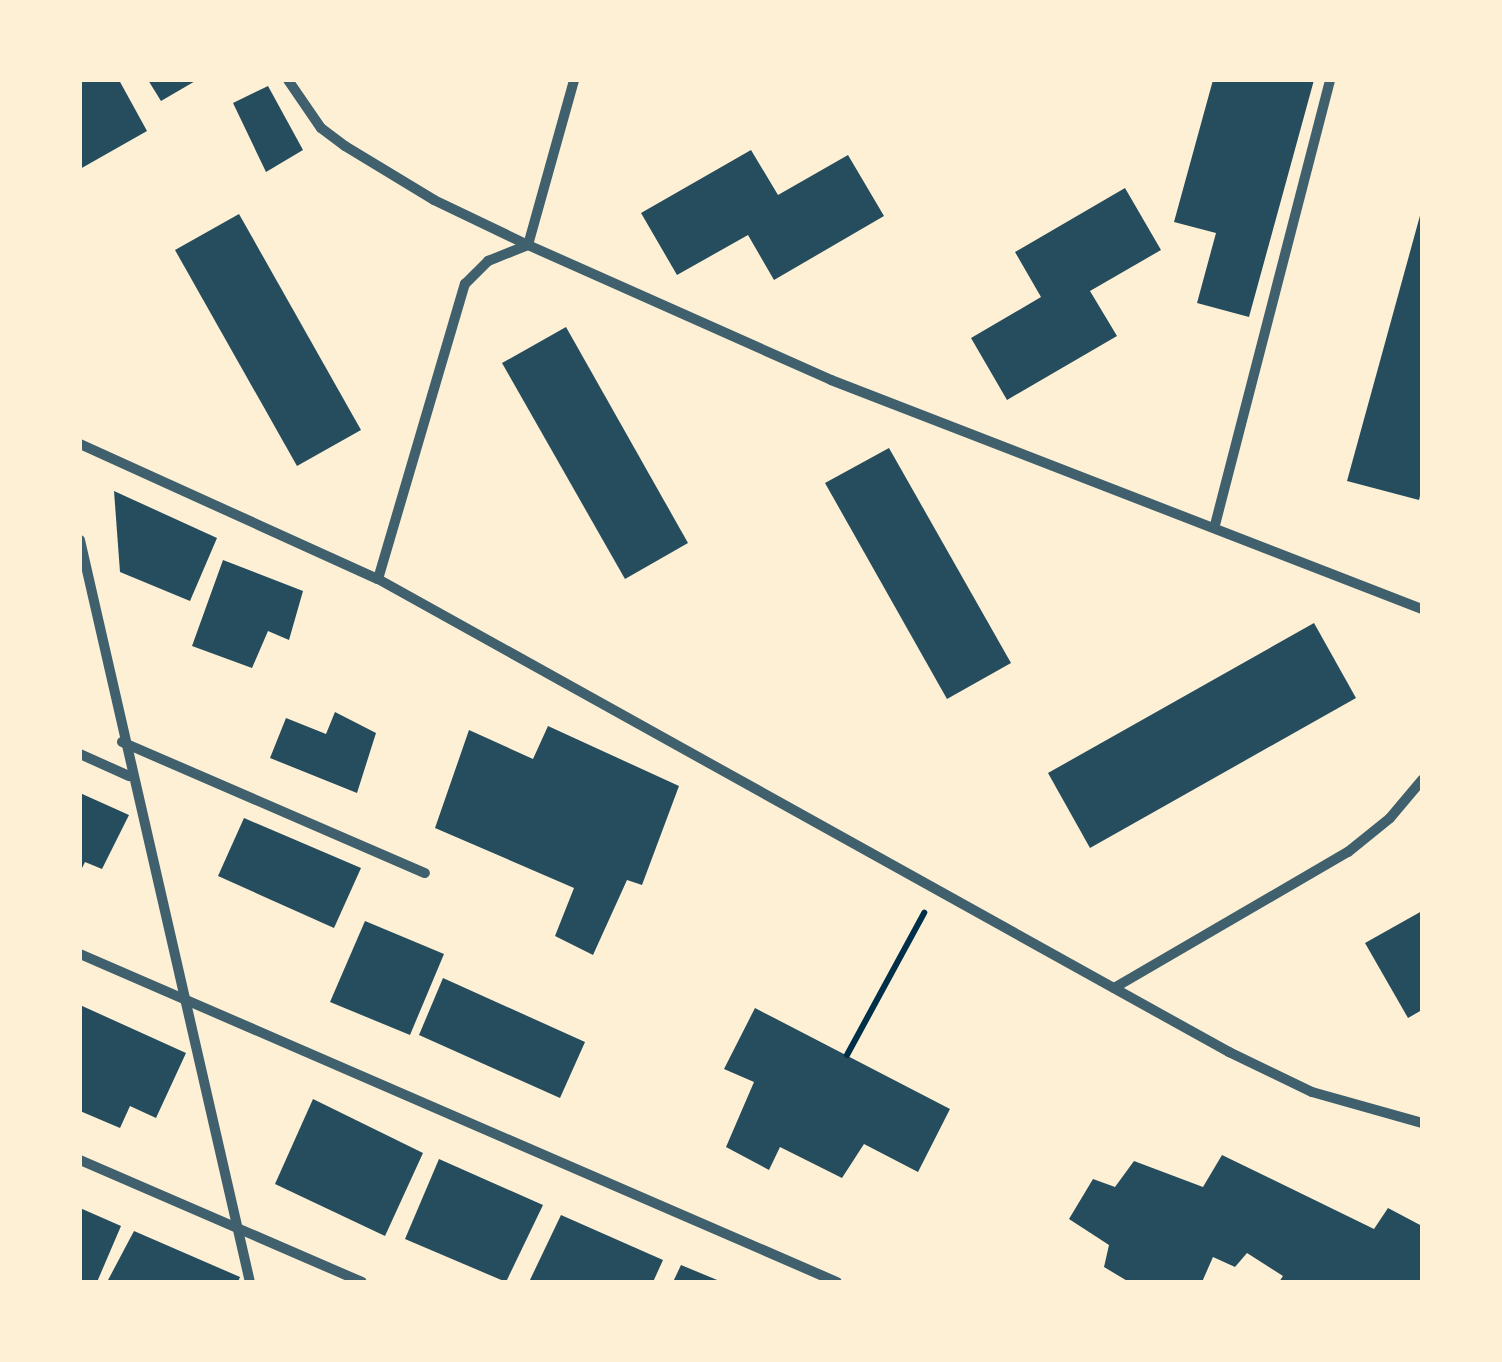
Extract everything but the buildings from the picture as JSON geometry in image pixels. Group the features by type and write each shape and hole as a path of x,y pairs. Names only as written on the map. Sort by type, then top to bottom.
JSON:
{"street":[{"path":"288,80 322,128 344,146 434,200 528,245 831,380 1215,524 1422,609"},
{"path":"528,245 574,80"},
{"path":"1215,524 1330,80"},
{"path":"378,579 465,284 488,261 528,245"},
{"path":"80,444 378,579 1114,988 1312,1092 1422,1123"},
{"path":"80,540 129,776 250,1282"},
{"path":"122,742 425,873"},
{"path":"80,754 129,776"},
{"path":"1114,988 1348,852 1390,818 1422,780"},
{"path":"80,954 837,1282"},
{"path":"80,1160 362,1282"}],"path":[{"path":"847,1055 924,913"}]}
